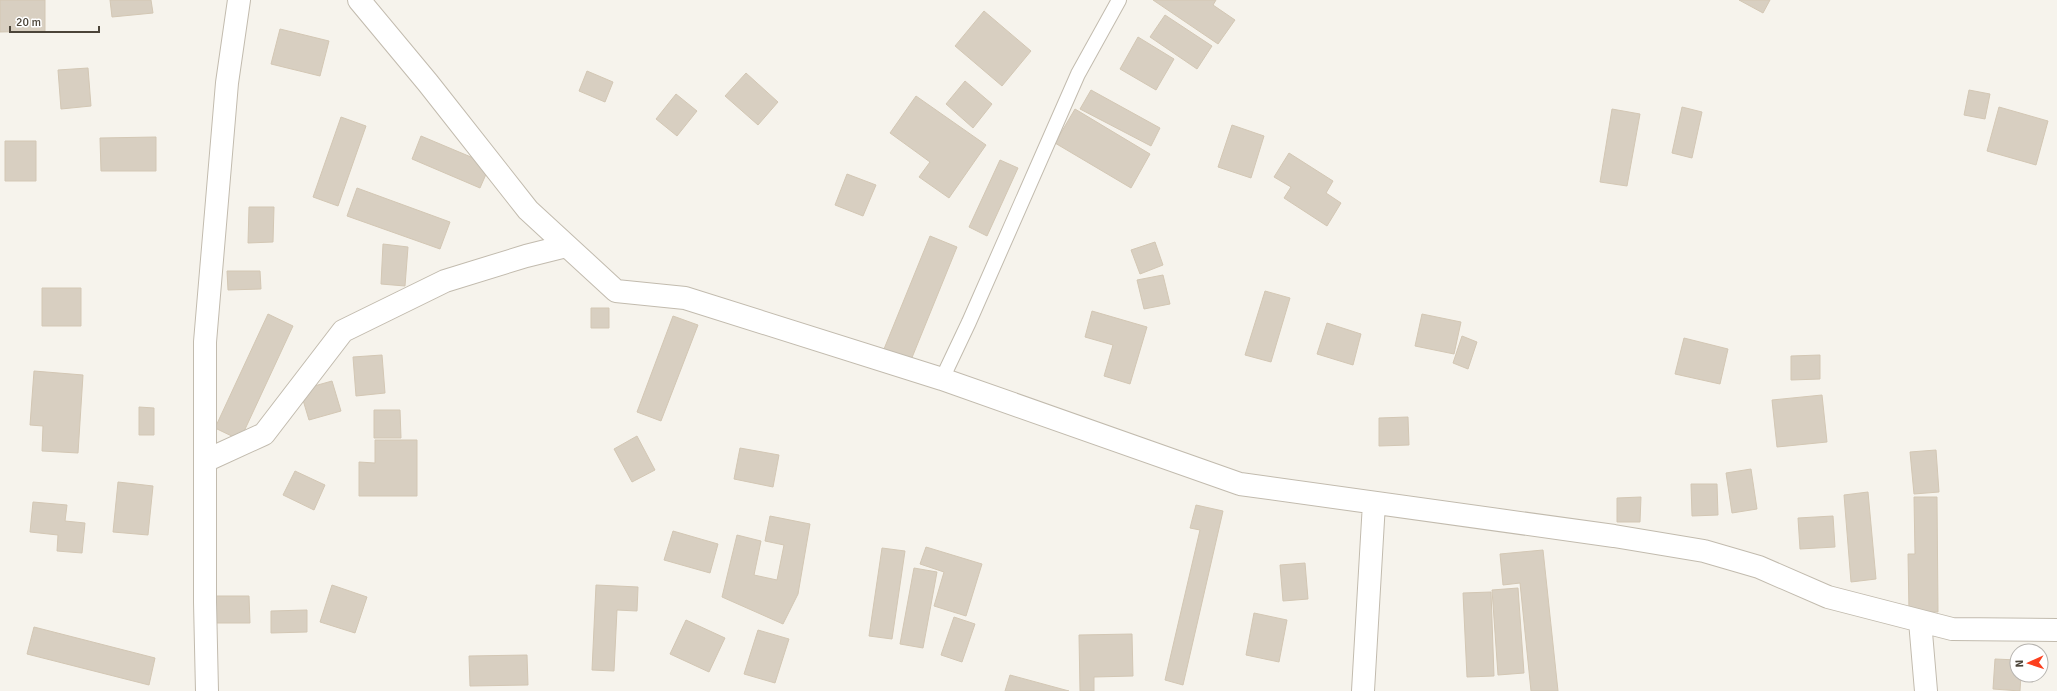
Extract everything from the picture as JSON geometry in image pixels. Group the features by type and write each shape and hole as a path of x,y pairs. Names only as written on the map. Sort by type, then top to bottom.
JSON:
{"street":[{"path":"207,691 204,602 205,342 227,83 239,0"},
{"path":"359,0 428,83 528,210 616,292 685,298 942,379 1240,484 1614,536 1704,551 1759,567 1828,597 1952,629 2057,630"},
{"path":"205,461 264,434 343,331 445,281 526,256 566,246"},
{"path":"1363,691 1374,502"},
{"path":"1920,621 1926,691"}],"lane":[{"path":"942,379 1078,74 1119,0"}],"building":[{"path":"0,0 45,0 45,31 0,32"},
{"path":"110,0 151,0 153,13 112,17"},
{"path":"1153,0 1216,0 1213,5 1235,20 1218,44"},
{"path":"1739,0 1770,0 1763,13"},
{"path":"984,11 1031,51 1002,86 955,46"},
{"path":"1165,15 1212,46 1197,69 1150,37"},
{"path":"280,29 329,41 320,76 271,64"},
{"path":"1138,37 1174,59 1156,90 1120,69"},
{"path":"88,68 91,106 61,109 58,70"},
{"path":"587,71 613,82 605,102 579,91"},
{"path":"746,73 778,102 758,125 725,96"},
{"path":"965,81 992,104 973,128 946,104"},
{"path":"1091,90 1160,128 1151,146 1080,109"},
{"path":"1969,90 1990,94 1985,119 1964,115"},
{"path":"676,94 697,111 677,136 656,119"},
{"path":"916,96 986,145 949,198 919,177 930,162 890,133"},
{"path":"1682,107 1702,112 1692,158 1672,153"},
{"path":"1999,107 2048,121 2036,165 1987,151"},
{"path":"1075,109 1150,154 1131,188 1055,143"},
{"path":"1612,109 1640,114 1627,186 1600,182"},
{"path":"341,117 366,126 338,206 313,197"},
{"path":"1232,125 1264,136 1251,178 1218,167"},
{"path":"421,136 490,165 480,188 412,159"},
{"path":"156,137 156,171 101,171 100,138"},
{"path":"5,141 36,141 36,181 5,181"},
{"path":"1289,153 1333,181 1326,193 1341,203 1327,226 1284,198 1291,187 1274,177"},
{"path":"1000,160 1018,168 987,236 969,227"},
{"path":"847,174 876,185 863,216 835,205"},
{"path":"357,188 450,222 440,249 347,216"},
{"path":"249,207 274,207 273,242 248,243"},
{"path":"930,236 957,247 911,360 884,349"},
{"path":"1155,242 1163,265 1140,274 1131,250"},
{"path":"383,244 408,247 405,286 381,284"},
{"path":"227,271 260,271 261,289 228,290"},
{"path":"1163,275 1170,304 1144,309 1137,280"},
{"path":"42,288 81,288 81,326 42,326"},
{"path":"1265,291 1290,298 1271,362 1245,355"},
{"path":"591,308 609,308 609,328 591,328"},
{"path":"1092,311 1147,327 1130,384 1104,376 1113,345 1085,337"},
{"path":"268,314 293,326 240,440 215,428"},
{"path":"1422,314 1461,322 1454,354 1415,346"},
{"path":"673,316 698,325 661,421 637,412"},
{"path":"1327,323 1361,334 1353,365 1317,354"},
{"path":"1462,336 1477,342 1468,369 1453,363"},
{"path":"1684,338 1728,349 1720,384 1675,374"},
{"path":"382,355 385,393 356,396 353,357"},
{"path":"1820,355 1820,379 1791,380 1791,356"},
{"path":"34,371 83,375 78,453 42,451 43,426 30,425"},
{"path":"332,381 341,411 309,420 300,390"},
{"path":"1822,395 1827,442 1777,447 1772,400"},
{"path":"139,407 154,408 154,435 139,435"},
{"path":"374,410 400,410 401,438 374,438"},
{"path":"1408,417 1409,445 1379,446 1379,418"},
{"path":"637,436 655,470 632,482 614,449"},
{"path":"375,440 417,440 417,496 359,496 359,462 375,463"},
{"path":"740,448 779,455 773,487 734,479"},
{"path":"1936,450 1939,492 1914,494 1910,452"},
{"path":"1751,469 1757,509 1732,513 1726,473"},
{"path":"295,471 325,485 314,510 283,495"},
{"path":"118,482 153,486 148,535 113,532"},
{"path":"1691,484 1717,484 1718,515 1692,516"},
{"path":"1868,492 1876,579 1851,582 1844,495"},
{"path":"1641,497 1640,522 1617,522 1617,498"},
{"path":"1914,497 1937,497 1938,612 1909,612 1908,554 1915,554"},
{"path":"33,502 67,505 65,521 85,523 82,553 57,551 58,535 30,532"},
{"path":"1196,505 1223,511 1183,685 1165,680 1200,530 1190,528"},
{"path":"770,516 810,524 798,594 783,624 722,597 737,535 761,541 754,575 777,580 784,545 765,541"},
{"path":"1833,516 1835,547 1800,549 1798,518"},
{"path":"673,531 718,544 710,573 664,560"},
{"path":"926,547 982,564 966,616 934,606 944,572 920,564"},
{"path":"882,548 905,551 892,639 869,636"},
{"path":"1543,550 1558,691 1531,691 1520,583 1503,585 1500,554"},
{"path":"1305,563 1308,599 1283,601 1280,565"},
{"path":"914,568 937,572 923,648 900,644"},
{"path":"332,585 367,597 355,633 320,622"},
{"path":"596,585 638,587 637,611 617,610 614,671 592,670"},
{"path":"1518,588 1524,673 1498,675 1492,590"},
{"path":"1491,592 1494,676 1467,677 1463,593"},
{"path":"215,596 249,596 250,623 215,623"},
{"path":"307,610 307,632 271,633 271,611"},
{"path":"1254,613 1287,620 1279,662 1246,655"},
{"path":"954,617 975,624 962,662 941,655"},
{"path":"686,620 725,638 709,672 670,654"},
{"path":"34,627 155,658 149,685 27,654"},
{"path":"758,630 789,639 775,683 744,674"},
{"path":"1132,634 1133,676 1094,677 1094,691 1080,691 1079,635"},
{"path":"527,655 528,685 470,686 469,656"},
{"path":"1995,659 2009,660 2009,683 2020,683 2020,691 1993,689"},
{"path":"1010,675 1069,691 1005,691"}]}
